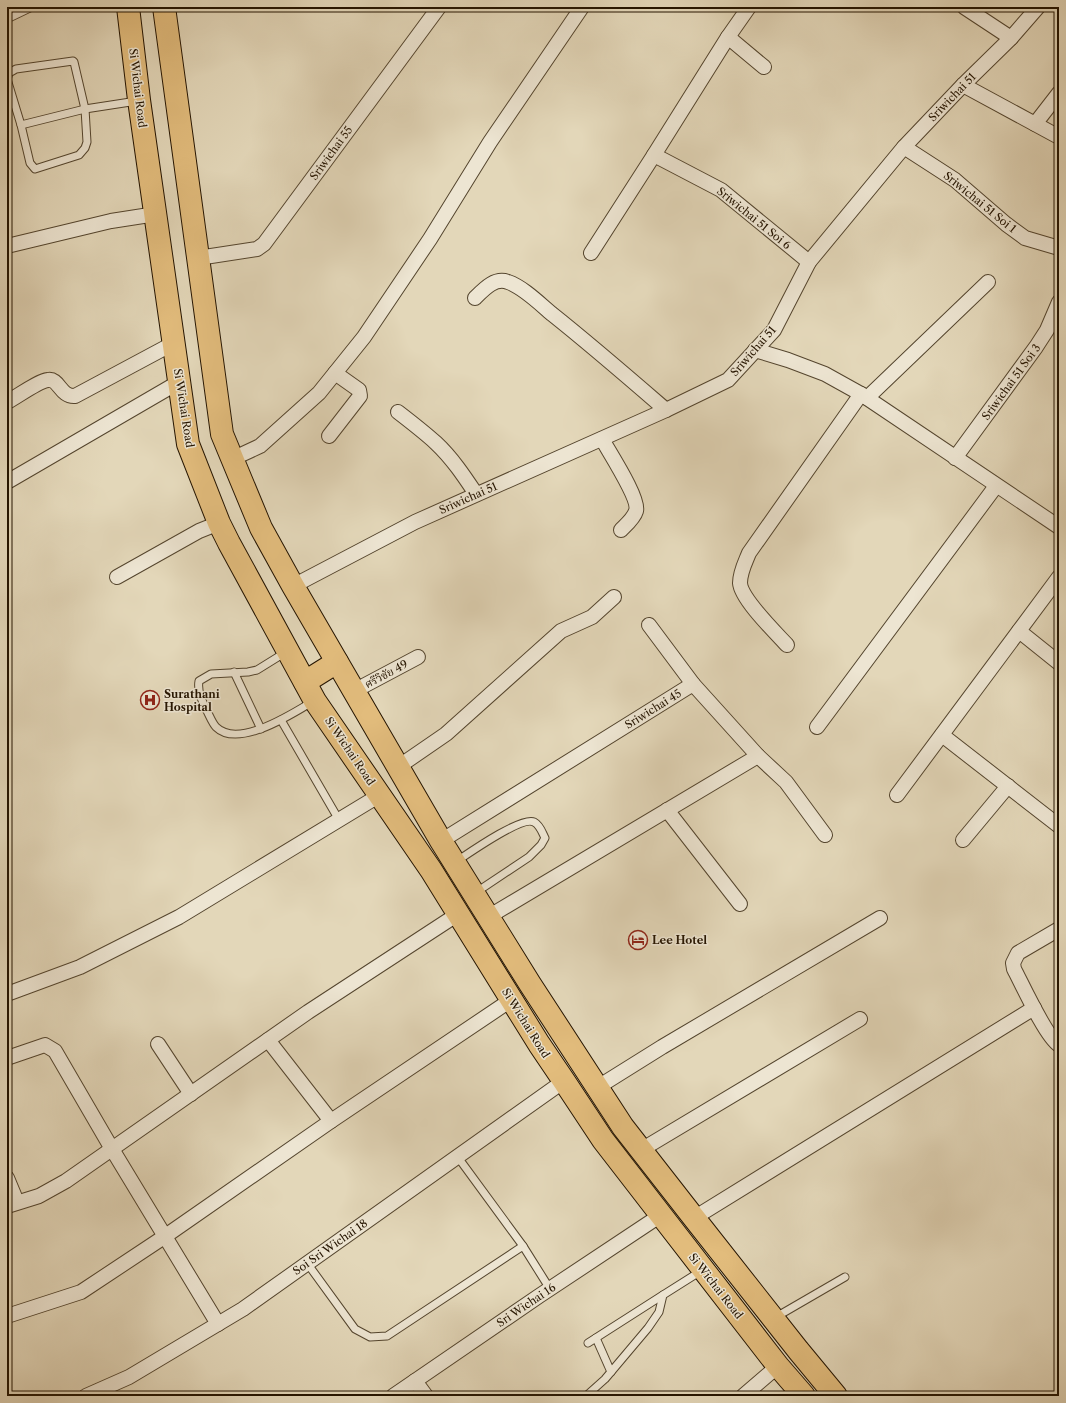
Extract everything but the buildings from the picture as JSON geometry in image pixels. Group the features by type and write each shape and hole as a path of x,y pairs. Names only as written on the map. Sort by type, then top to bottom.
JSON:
{"main road":[{"name":"Si Wichai Road","path":"128,7 139,100 188,444 219,523 310,691 431,870 511,1000 603,1140 778,1366 804,1396"},
{"path":"164,7 222,434 261,528 441,841 623,1127 773,1319 836,1396"},
{"path":"310,691 337,662"},
{"path":"778,1366 798,1350"}],"street":[{"name":"Sriwichai 55","path":"198,258 257,249 264,244 439,7"},
{"path":"232,459 260,446 319,393 364,338 430,239 490,142 582,7"},
{"path":"591,254 728,38 750,7"},
{"path":"964,7 1011,38"},
{"name":"Sriwichai 51","path":"293,586 415,522 666,410 728,380 774,330 809,262 904,148 963,85 1011,38 1038,7"},
{"path":"728,38 764,67"},
{"path":"963,85 1059,137"},
{"path":"1035,124 1059,93"},
{"name":"Sriwichai 51 Soi 1","path":"904,148 955,180 1006,224 1025,238 1059,248"},
{"name":"Sriwichai 51 Soi 6","path":"654,155 721,190 809,262"},
{"path":"7,246 111,221 156,214"},
{"path":"476,298 483,290 497,280 508,282 522,290 592,346 666,410"},
{"path":"787,645 745,597 740,585 741,572 749,553 864,396 988,282"},
{"name":"Sriwichai 51 Soi 3","path":"955,458 993,408 1036,347 1047,330 1059,302"},
{"path":"7,402 48,379 54,381 64,393 70,396 75,396 174,343"},
{"path":"755,350 794,362 825,374 864,396 1059,527"},
{"path":"329,436 360,396 359,390 335,373"},
{"path":"7,482 180,382"},
{"path":"398,412 436,443 462,473 476,494"},
{"path":"602,439 634,495 637,506 636,513 620,530"},
{"path":"817,727 996,486"},
{"path":"117,577 199,531 219,523"},
{"path":"897,795 1059,577"},
{"path":"398,767 446,734 561,631 592,617 614,597"},
{"path":"649,625 693,684"},
{"path":"1019,631 1059,663"},
{"name":"ศรีวิชัย 49","path":"354,691 418,657"},
{"name":"Sriwichai 45","path":"441,841 693,684 758,756 786,782 825,835"},
{"path":"942,736 1059,826"},
{"path":"488,917 758,756"},
{"path":"963,840 1008,786"},
{"path":"7,994 80,967 179,917 380,795"},
{"path":"667,810 740,904"},
{"path":"7,1178 12,1204 39,1196 66,1181 308,1012 458,914"},
{"path":"598,1087 662,1047 880,918"},
{"path":"1059,929 1022,950 1015,957 1013,963 1014,969 1034,1008 1051,1037 1059,1045"},
{"path":"7,1316 81,1292 164,1237 330,1121 511,1000"},
{"path":"694,1218 1034,1008"},
{"path":"641,1150 860,1019"},
{"path":"268,1040 330,1121"},
{"path":"158,1044 191,1094"},
{"path":"7,1058 45,1045 55,1051 164,1237 218,1324"},
{"name":"Soi Sri Wichai 18","path":"86,1396 129,1377 243,1309 564,1081"},
{"name":"Sri Wichai 16","path":"393,1396 550,1288 661,1215"},
{"path":"743,1396 778,1366"},
{"path":"415,1381 426,1396"}],"lane":[{"path":"7,19 32,7"},
{"path":"72,61 74,62 84,109 87,142 85,148 79,155 35,169 30,163 21,125 7,79 9,73 16,69 72,61"},
{"path":"21,125 84,109 139,100"},
{"path":"288,651 257,670 248,672 211,674 199,681 198,689 207,712 216,727 225,732 239,734 261,729 281,720 310,691"},
{"path":"234,672 261,729"},
{"path":"281,720 339,820"},
{"path":"455,862 517,824 528,821 534,822 541,829 545,838 541,846 529,857 474,894"},
{"path":"457,1156 523,1246 550,1288"},
{"path":"307,1263 355,1329 370,1337 387,1336 523,1246"},
{"path":"588,1343 703,1270"},
{"path":"773,1319 845,1277"},
{"path":"586,1396 611,1372 648,1328 659,1312 663,1295"},
{"path":"596,1338 611,1372"}],"place":[{"name":"Surathani Hospital","path":"150,700"},
{"name":"Lee Hotel","path":"638,940"}]}
